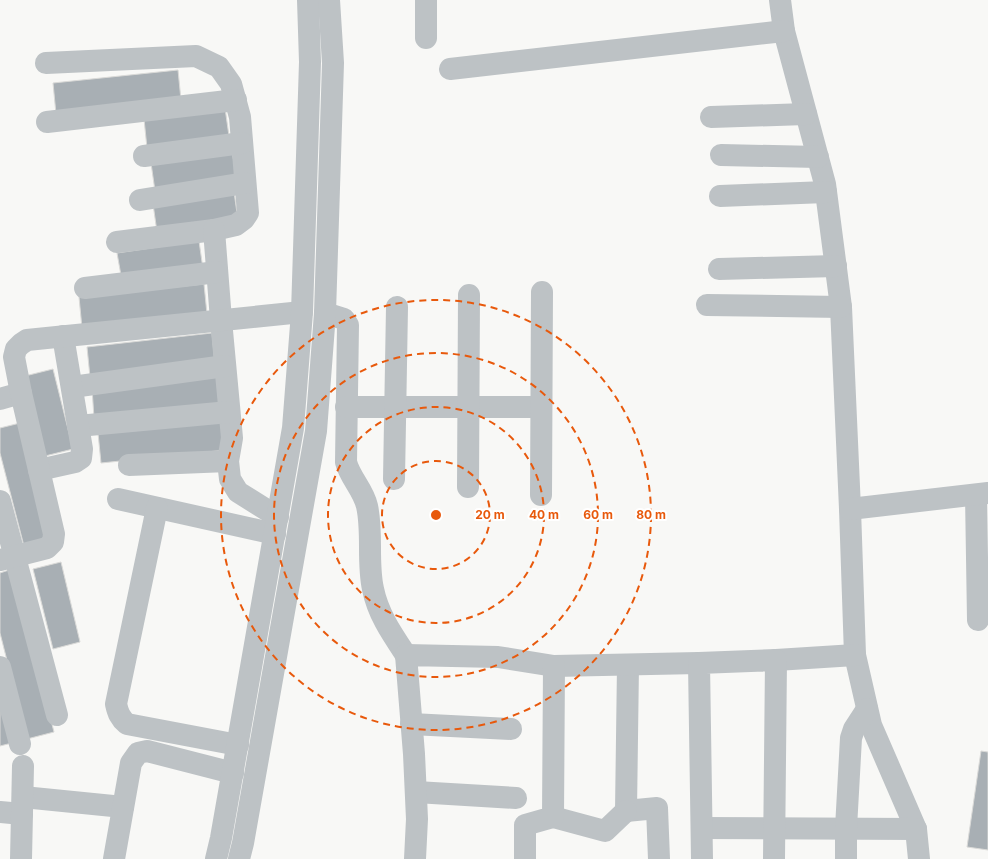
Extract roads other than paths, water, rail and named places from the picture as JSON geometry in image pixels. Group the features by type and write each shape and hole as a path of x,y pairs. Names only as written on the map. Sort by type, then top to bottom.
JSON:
{"street":[{"path":"216,859 238,745 293,428 302,312 310,62 308,0"},
{"path":"239,859 316,431 325,313 332,63 329,0"},
{"path":"426,0 426,38"},
{"path":"780,0 784,31 826,192 841,307 855,655 871,725 916,829 919,859"},
{"path":"450,69 784,31"},
{"path":"46,62 196,56 219,67 231,84 240,117 248,213 244,219 236,225 214,230 117,242"},
{"path":"47,122 236,100"},
{"path":"710,117 806,114"},
{"path":"144,156 242,143"},
{"path":"721,155 818,157"},
{"path":"140,200 245,183"},
{"path":"720,196 826,192"},
{"path":"214,230 232,438 228,461 230,479 238,492 276,526"},
{"path":"719,269 836,266"},
{"path":"85,288 217,272"},
{"path":"541,495 542,292"},
{"path":"468,487 469,295"},
{"path":"707,304 841,307"},
{"path":"394,479 397,307"},
{"path":"7,558 47,548 53,542 54,534 14,357 16,350 21,344 27,340 302,312"},
{"path":"325,313 344,319 348,325 349,339 346,407 346,462 348,471 362,491 367,506 372,588 379,612 406,654 416,792 417,819 415,859"},
{"path":"39,470 75,462 81,458 82,449 63,336"},
{"path":"72,387 225,366"},
{"path":"0,399 21,393"},
{"path":"346,407 541,407"},
{"path":"78,426 230,412"},
{"path":"129,465 228,461"},
{"path":"850,509 982,494 978,620"},
{"path":"118,499 157,508 276,526"},
{"path":"0,501 7,558 57,715"},
{"path":"157,508 116,704 118,713 122,720 127,724 238,745"},
{"path":"406,654 498,657 554,666 699,663 855,655"},
{"path":"774,859 776,660"},
{"path":"699,663 702,859"},
{"path":"626,811 628,664"},
{"path":"553,817 554,666"},
{"path":"0,667 20,744"},
{"path":"846,859 846,828 851,738 854,729 867,709"},
{"path":"411,724 511,729"},
{"path":"114,859 131,763 138,752 147,751 233,772"},
{"path":"21,859 23,766"},
{"path":"416,792 516,798"},
{"path":"0,812 22,806 123,806"},
{"path":"525,859 525,824 553,817 605,832 626,811 657,808 659,859"},
{"path":"702,828 916,829"}]}
